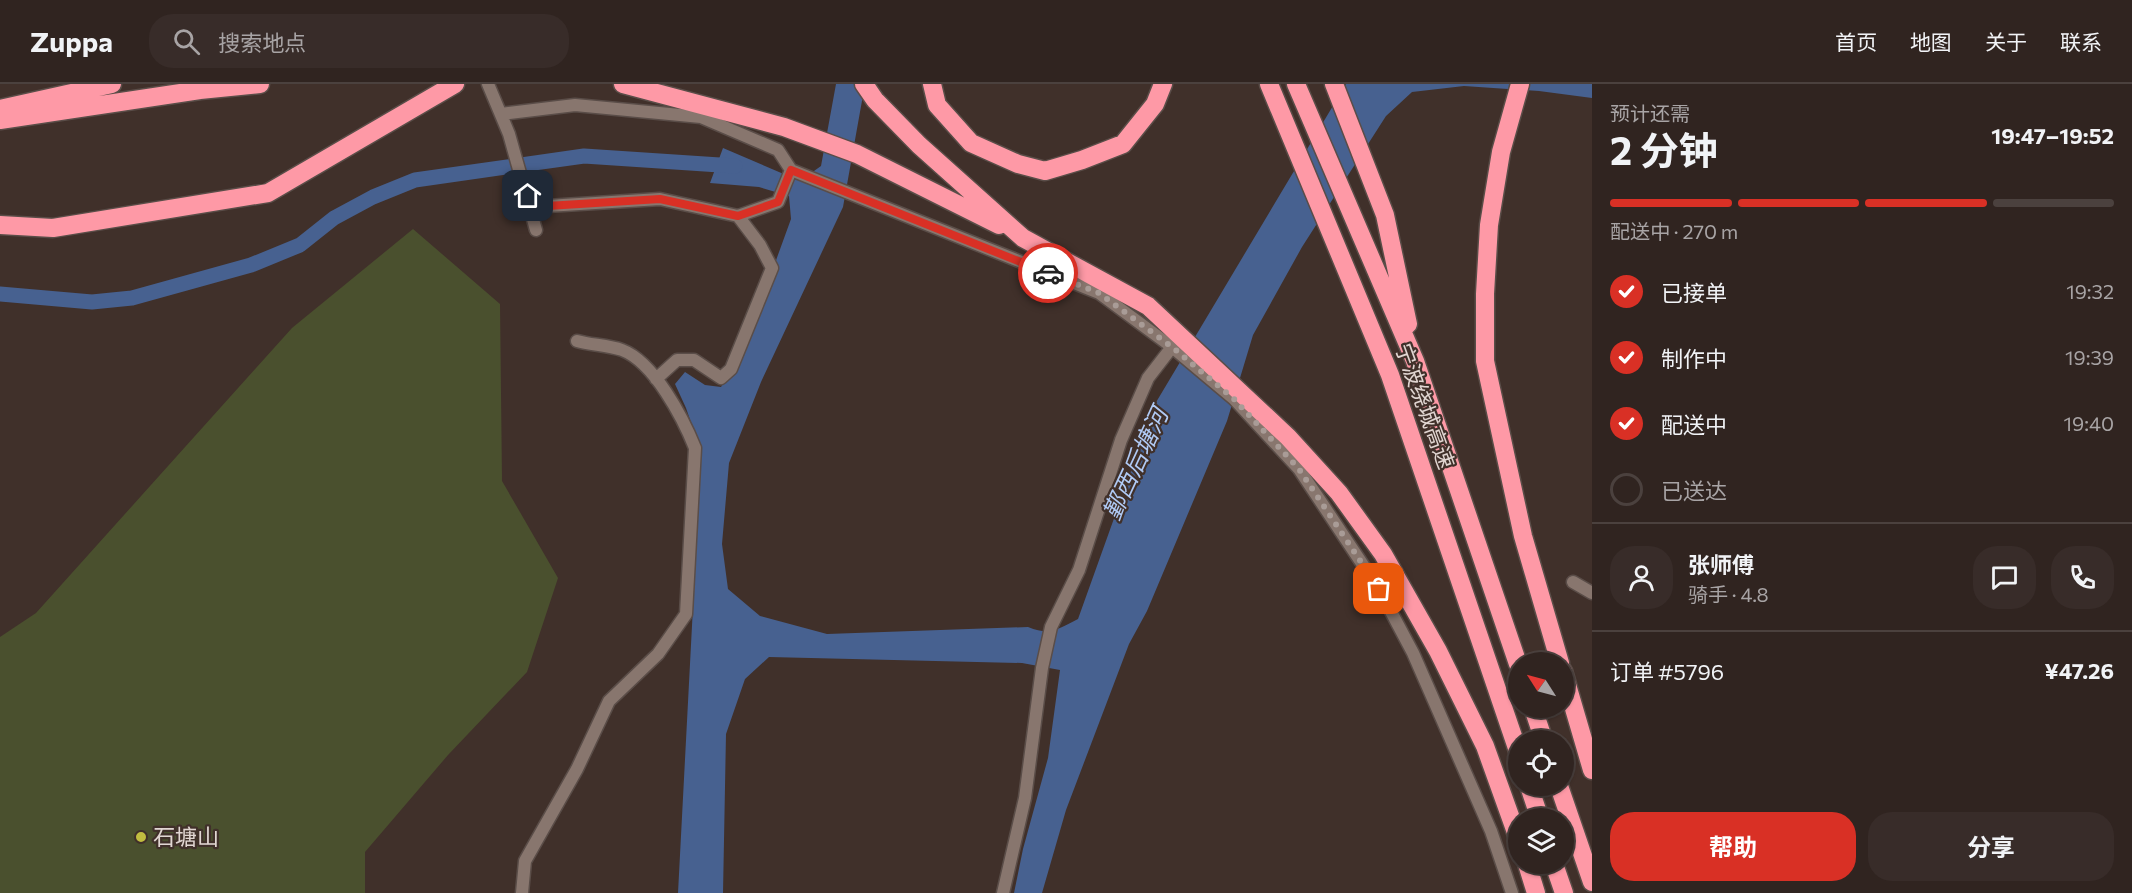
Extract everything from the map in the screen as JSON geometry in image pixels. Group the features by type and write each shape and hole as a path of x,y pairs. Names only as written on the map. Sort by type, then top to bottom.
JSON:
{"highway":[{"path":"0,109 112,84"},
{"path":"0,120 200,90 260,84"},
{"path":"0,225 53,228 268,193 455,84"},
{"path":"623,84 784,127 857,154 1023,238 1148,306 1281,429 1339,493 1383,554 1438,651 1485,746 1508,810"},
{"path":"864,84 875,100 918,145 1023,238"},
{"path":"932,84 937,105 971,143 1018,164 1045,171 1082,160 1122,144 1155,104 1163,84"},
{"name":"宁波绕城高速","path":"1269,84 1390,375 1511,730"},
{"name":"宁波绕城高速","path":"1296,84 1415,361 1514,652"},
{"path":"1334,84 1385,215 1415,361"},
{"path":"1520,84 1501,152 1489,225 1485,294 1485,362 1523,536 1557,652"},
{"path":"1574,709 1592,770"},
{"path":"1562,796 1592,882"},
{"path":"1530,874 1536,893"},
{"path":"1557,874 1564,893"}],"street":[{"path":"488,84 509,134 530,201 536,230"},
{"path":"501,114 575,105 701,117 778,150 791,170 1099,293 1172,347 1234,399 1299,469 1379,589 1413,653 1491,831 1512,893"},
{"path":"530,201 660,199 738,216 778,202 791,170"},
{"path":"656,380 678,360 694,360 721,378 731,369 772,268 760,245 738,216"},
{"path":"522,893 525,861 577,769 609,701 658,654 686,614 695,448 681,415 638,358 621,349 577,341"},
{"path":"1003,893 1025,798 1042,668 1051,627 1079,570 1121,440 1148,378 1172,347"},
{"path":"1573,582 1592,593"}],"green space":[{"path":"413,229 500,304 502,481 558,578 527,672 448,755 365,852 365,893 0,893 0,637 36,613 292,328"}],"water":[{"name":"鄞西后塘河","path":"836,84 865,84 843,207 761,382 729,463 722,544 728,589 760,616 827,634 1028,627 1049,631 1078,619 1155,404 1346,84 1592,84 1592,98 1539,91 1464,86 1412,92 1386,116 1302,247 1253,335 1227,421 1147,611 1129,644 1066,810 1042,893 1014,893 1023,849 1048,758 1060,670 1022,663 769,657 745,679 726,734 723,893 678,893 699,492 698,443 675,384 685,372 705,385 721,387 742,354 791,219 789,196 759,187 710,183 723,148 800,181 821,166"}],"waterway":[{"path":"0,294 92,302 132,298 251,265 300,245 334,218 373,197 415,180 584,156 735,166"}],"way so far":[{"path":"1048,273 1099,293 1172,347 1234,399 1299,469 1379,589"}],"place":[{"name":"石塘山","path":"141,837"}],"route":[{"path":"528,196 531,207 660,199 738,216 778,202 791,170 1048,273"}]}
